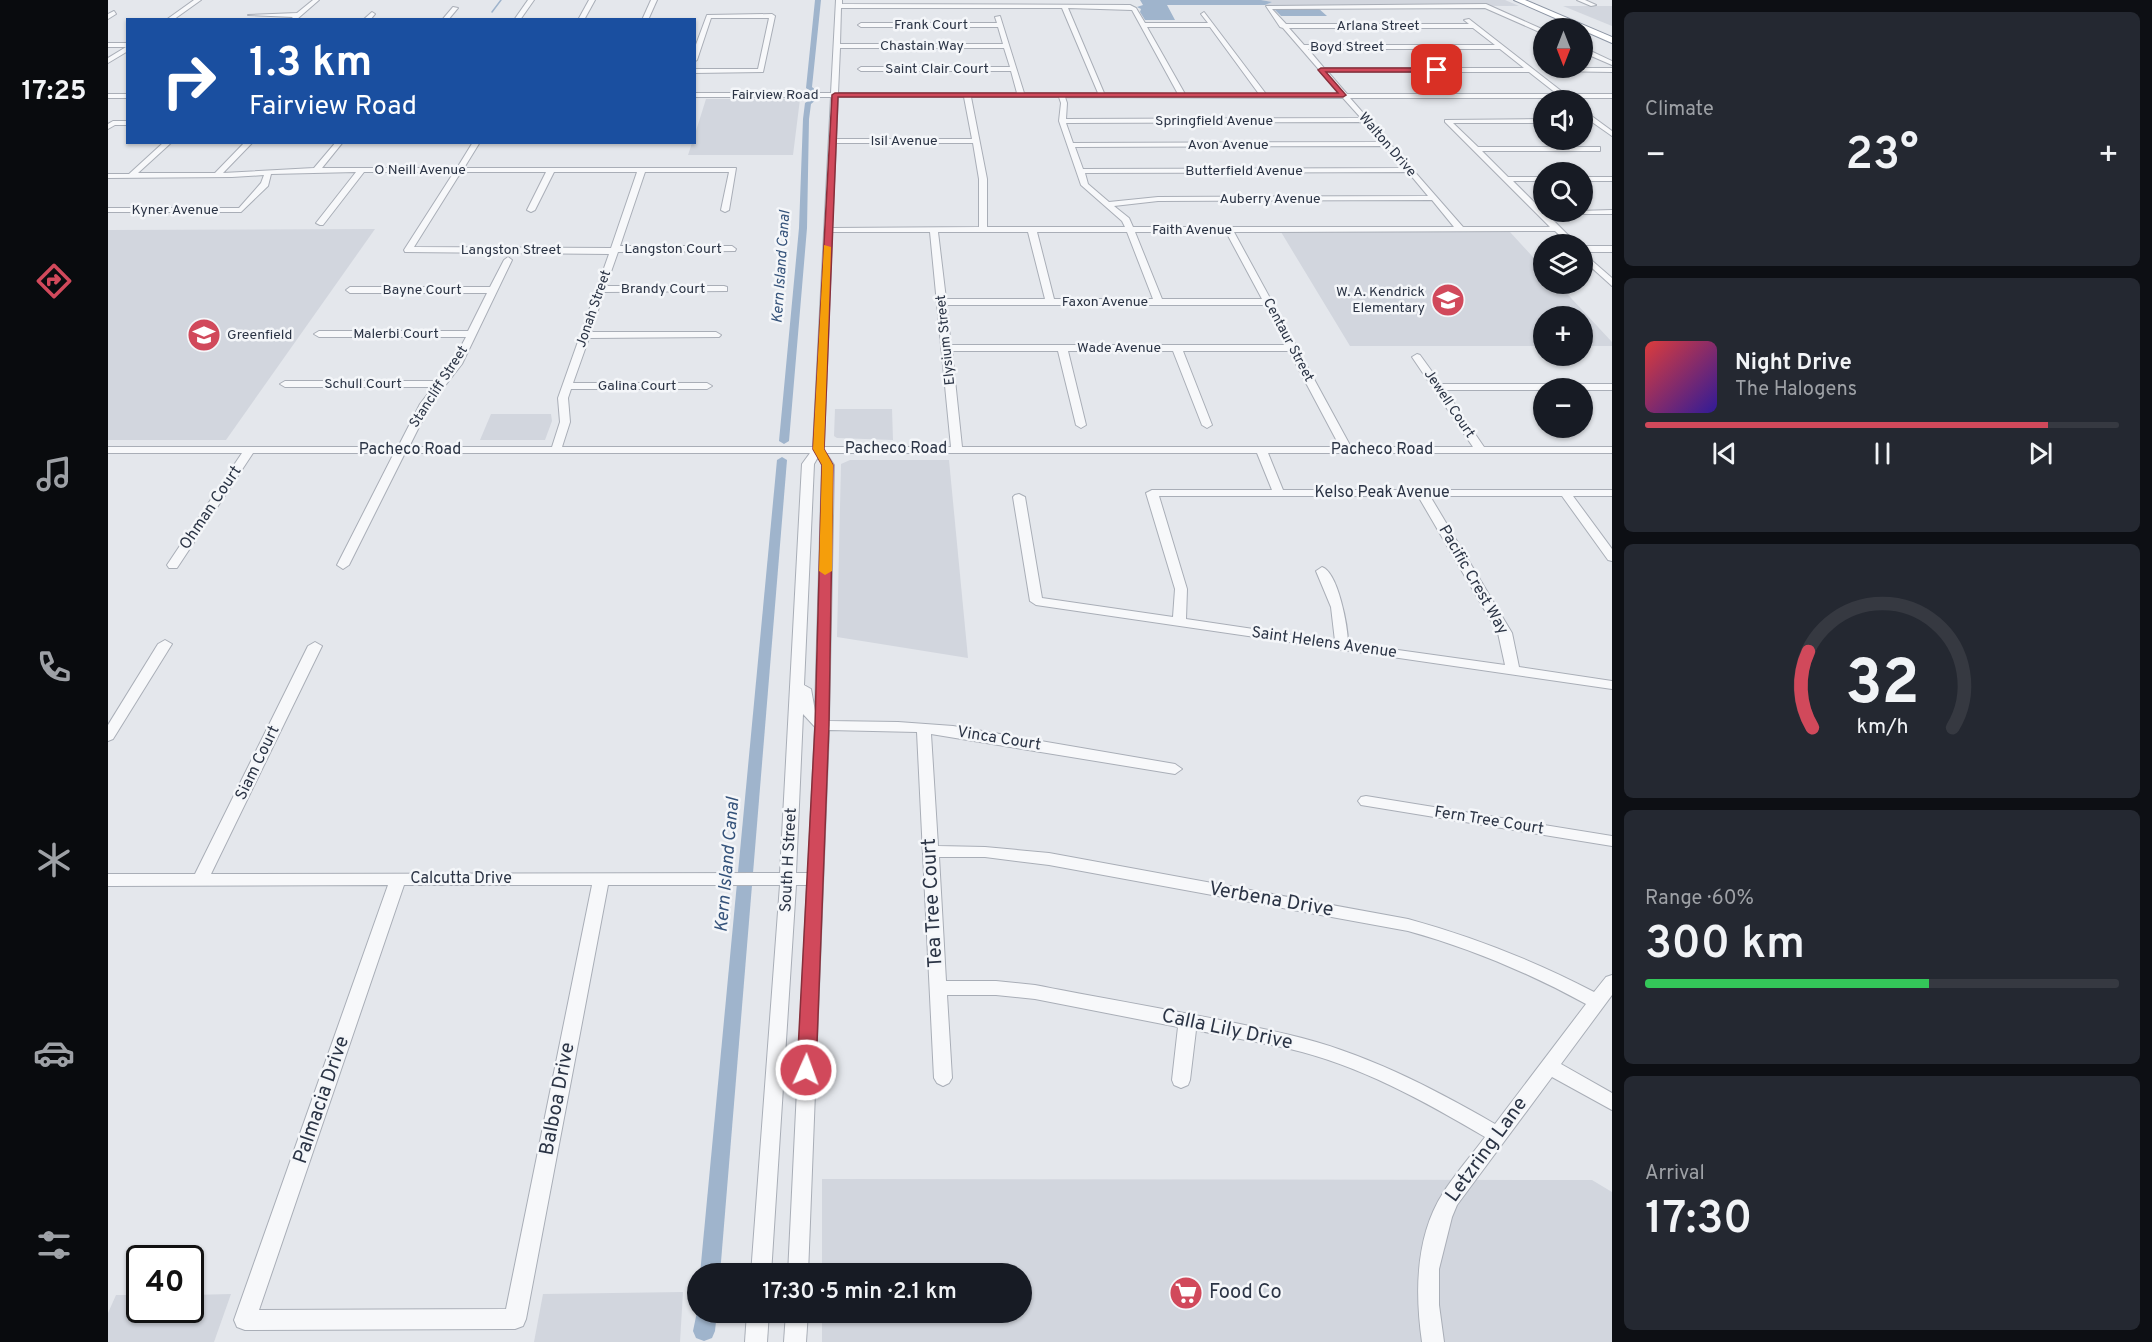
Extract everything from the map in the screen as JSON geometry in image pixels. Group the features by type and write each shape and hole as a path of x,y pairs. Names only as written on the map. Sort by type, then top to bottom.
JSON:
{"highway":[{"path":"1518,0 1612,40"},
{"path":"1540,0 1612,30"}],"street":[{"path":"172,18 198,0"},
{"path":"294,18 316,0"},
{"path":"518,18 531,0"},
{"path":"582,18 592,0"},
{"path":"646,18 654,0"},
{"path":"1580,0 1593,6"},
{"path":"839,3 994,3 1130,7 1134,9 1183,96"},
{"name":"South H Street","path":"762,1263 788,879 808,464 818,449 839,3"},
{"path":"994,3 1021,96"},
{"path":"1064,6 1102,96"},
{"path":"1449,6 1486,6 1533,27"},
{"path":"1449,6 1556,90"},
{"name":"Walton Drive","path":"1449,6 1268,7 1282,26 1460,228"},
{"path":"447,18 455,8"},
{"path":"368,18 372,14"},
{"path":"1204,14 1264,96"},
{"path":"251,15 298,15"},
{"path":"696,54 709,16 772,16 761,71 696,71"},
{"name":"Frank Court","path":"861,25 1001,25"},
{"path":"1143,25 1212,25"},
{"name":"Arlana Street","path":"1282,26 1473,26"},
{"path":"696,33 703,33"},
{"path":"108,45 126,46"},
{"name":"Chastain Way","path":"836,46 1007,46"},
{"name":"Boyd Street","path":"1301,47 1501,47"},
{"path":"108,61 126,48"},
{"path":"1593,54 1612,63"},
{"name":"Saint Clair Court","path":"861,69 1013,69"},
{"path":"1321,70 1530,70"},
{"path":"1593,70 1612,70"},
{"name":"Fairview Road","path":"696,95 1343,95 1533,98"},
{"path":"967,95 984,187 981,216 983,230"},
{"path":"108,96 126,96"},
{"path":"1061,96 1064,103 1062,121 1088,189 1122,215 1131,230 1159,302"},
{"name":"Fairview Road","path":"1593,97 1612,96"},
{"name":"Springfield Avenue","path":"1062,121 1365,120"},
{"path":"1593,120 1612,134"},
{"path":"1533,122 1448,122 1533,205"},
{"path":"111,125 126,123"},
{"path":"884,132 885,141"},
{"name":"Isil Avenue","path":"832,141 976,141"},
{"path":"131,176 167,144"},
{"path":"217,176 248,144"},
{"path":"316,170 338,144"},
{"path":"460,170 476,144"},
{"name":"Avon Avenue","path":"1071,145 1386,144"},
{"path":"1475,149 1597,149"},
{"name":"O Neill Avenue","path":"108,176 217,176 316,170 733,170 725,210"},
{"path":"320,223 362,170"},
{"name":"Langston Street","path":"460,170 408,250 615,250"},
{"path":"531,210 551,170"},
{"name":"Jonah Street","path":"556,450 565,422 562,405 567,386 642,170"},
{"name":"Butterfield Avenue","path":"1080,171 1408,170"},
{"name":"Kyner Avenue","path":"108,210 241,210 265,184 268,172"},
{"path":"1506,179 1533,179"},
{"path":"1593,179 1612,179"},
{"name":"Auberry Avenue","path":"1108,204 1158,199 1433,198"},
{"path":"1593,212 1612,212"},
{"path":"1550,222 1562,234"},
{"name":"Faith Avenue","path":"828,230 1557,229"},
{"name":"Elysium Street","path":"934,230 957,450"},
{"path":"1032,230 1050,302"},
{"name":"Centaur Street","path":"1229,230 1347,450"},
{"name":"Langston Court","path":"615,250 732,249"},
{"path":"1593,249 1612,249"},
{"name":"Stancliff Street","path":"343,565 424,404 457,364 508,260"},
{"path":"1593,265 1612,283"},
{"name":"Brandy Court","path":"601,289 724,289"},
{"name":"Bayne Court","path":"350,290 494,290"},
{"name":"Faxon Avenue","path":"942,302 1268,302"},
{"name":"Malerbi Court","path":"320,334 472,334"},
{"path":"585,335 716,335"},
{"name":"Wade Avenue","path":"946,348 1292,348"},
{"path":"1062,348 1081,425"},
{"path":"1177,348 1207,425"},
{"name":"Jewell Court","path":"1417,357 1480,450"},
{"name":"Schull Court","path":"285,384 440,384"},
{"name":"Galina Court","path":"567,386 706,386"},
{"path":"1438,387 1612,387"},
{"name":"South H Street","path":"798,1263 822,725 828,465 818,449"},
{"name":"Pacheco Road","path":"108,450 1612,450"},
{"name":"Ohman Court","path":"173,565 250,450"},
{"path":"1261,450 1280,493"},
{"name":"Kelso Peak Avenue","path":"1179,622 1181,589 1152,493 1612,493"},
{"name":"Pacific Crest Way","path":"1422,493 1504,633 1513,671"},
{"path":"1565,493 1612,557"},
{"name":"Saint Helens Avenue","path":"1019,497 1036,601 1612,685"},
{"path":"806,522 813,566 825,571"},
{"path":"1322,571 1338,606 1342,621 1342,646"},
{"path":"108,735 165,644"},
{"name":"Siam Court","path":"200,880 315,646"},
{"path":"800,654 807,712 812,719 822,725"},
{"name":"Vinca Court","path":"822,725 924,728 1175,769"},
{"name":"Tea Tree Court","path":"924,728 943,1078"},
{"name":"Fern Tree Court","path":"1366,801 1612,841"},
{"name":"Verbena Drive","path":"930,851 985,852 1049,859 1408,925 1446,935 1516,960 1598,1002"},
{"name":"Palmacia Drive","path":"245,1320 398,879"},
{"name":"Balboa Drive","path":"245,1320 515,1319 601,879"},
{"name":"Calcutta Drive","path":"108,880 814,879"},
{"name":"Letzring Lane","path":"1433,1342 1428,1318 1427,1285 1430,1255 1438,1224 1449,1200 1612,982"},
{"name":"Calla Lily Drive","path":"938,988 996,988 1035,992 1291,1042 1342,1057 1406,1083 1497,1135"},
{"path":"1181,1080 1188,1021"},
{"path":"1550,1066 1612,1102"},
{"path":"758,1323 758,1342"},
{"path":"795,1342 796,1323"}],"shaded area":[{"path":"1261,0 1505,0 1519,6 1265,5 1271,2"},
{"path":"1563,6 1612,6 1612,26"},
{"path":"706,99 800,99 793,155 688,155 692,144 696,144 696,131"},
{"name":"Greenfield","path":"375,229 226,440 108,440 108,230"},
{"name":"W. A. Kendrick Elementary","path":"1281,232 1510,232 1533,257 1533,294 1567,294 1578,306 1533,306 1533,346 1350,346"},
{"name":"W. A. Kendrick Elementary","path":"1593,322 1612,342 1612,346 1593,346"},
{"path":"835,409 892,409 893,440 837,438 834,436"},
{"path":"491,414 551,414 552,421 545,440 480,440"},
{"path":"850,460 949,460 968,658 837,637 841,464"},
{"path":"822,1179 1592,1180 1612,1192 1612,1342 822,1342 822,1323 1032,1323 1032,1263 822,1263"},
{"path":"683,1292 680,1342 534,1342 543,1294"},
{"path":"231,1294 214,1342 108,1342 108,1313 116,1295 126,1295 126,1323 204,1323 204,1295"}],"water":[{"path":"1140,0 1261,0 1272,2 1265,5 1167,5 1175,20 1145,20 1140,12 1141,9 1137,7 1143,5"},
{"path":"1318,8 1327,16 1281,16 1274,9"}],"waterway":[{"path":"492,12 501,0"},
{"name":"Kern Island Canal","path":"815,92 809,88 818,0"},
{"name":"Kern Island Canal","path":"784,441 803,228 806,119 808,103 814,99"},
{"name":"Kern Island Canal","path":"711,1263 782,460"},
{"name":"Kern Island Canal","path":"704,1331 705,1323"}],"slow traffic":[{"path":"825,571 828,465 818,449 827,247"}],"place":[{"name":"W. A. Kendrick Elementary","path":"1448,300"},
{"name":"Greenfield","path":"204,335"},
{"name":"Food Co","path":"1186,1293"}],"route":[{"path":"806,1070 822,725 828,465 818,449 835,95 1343,95 1321,70 1437,70"}]}
